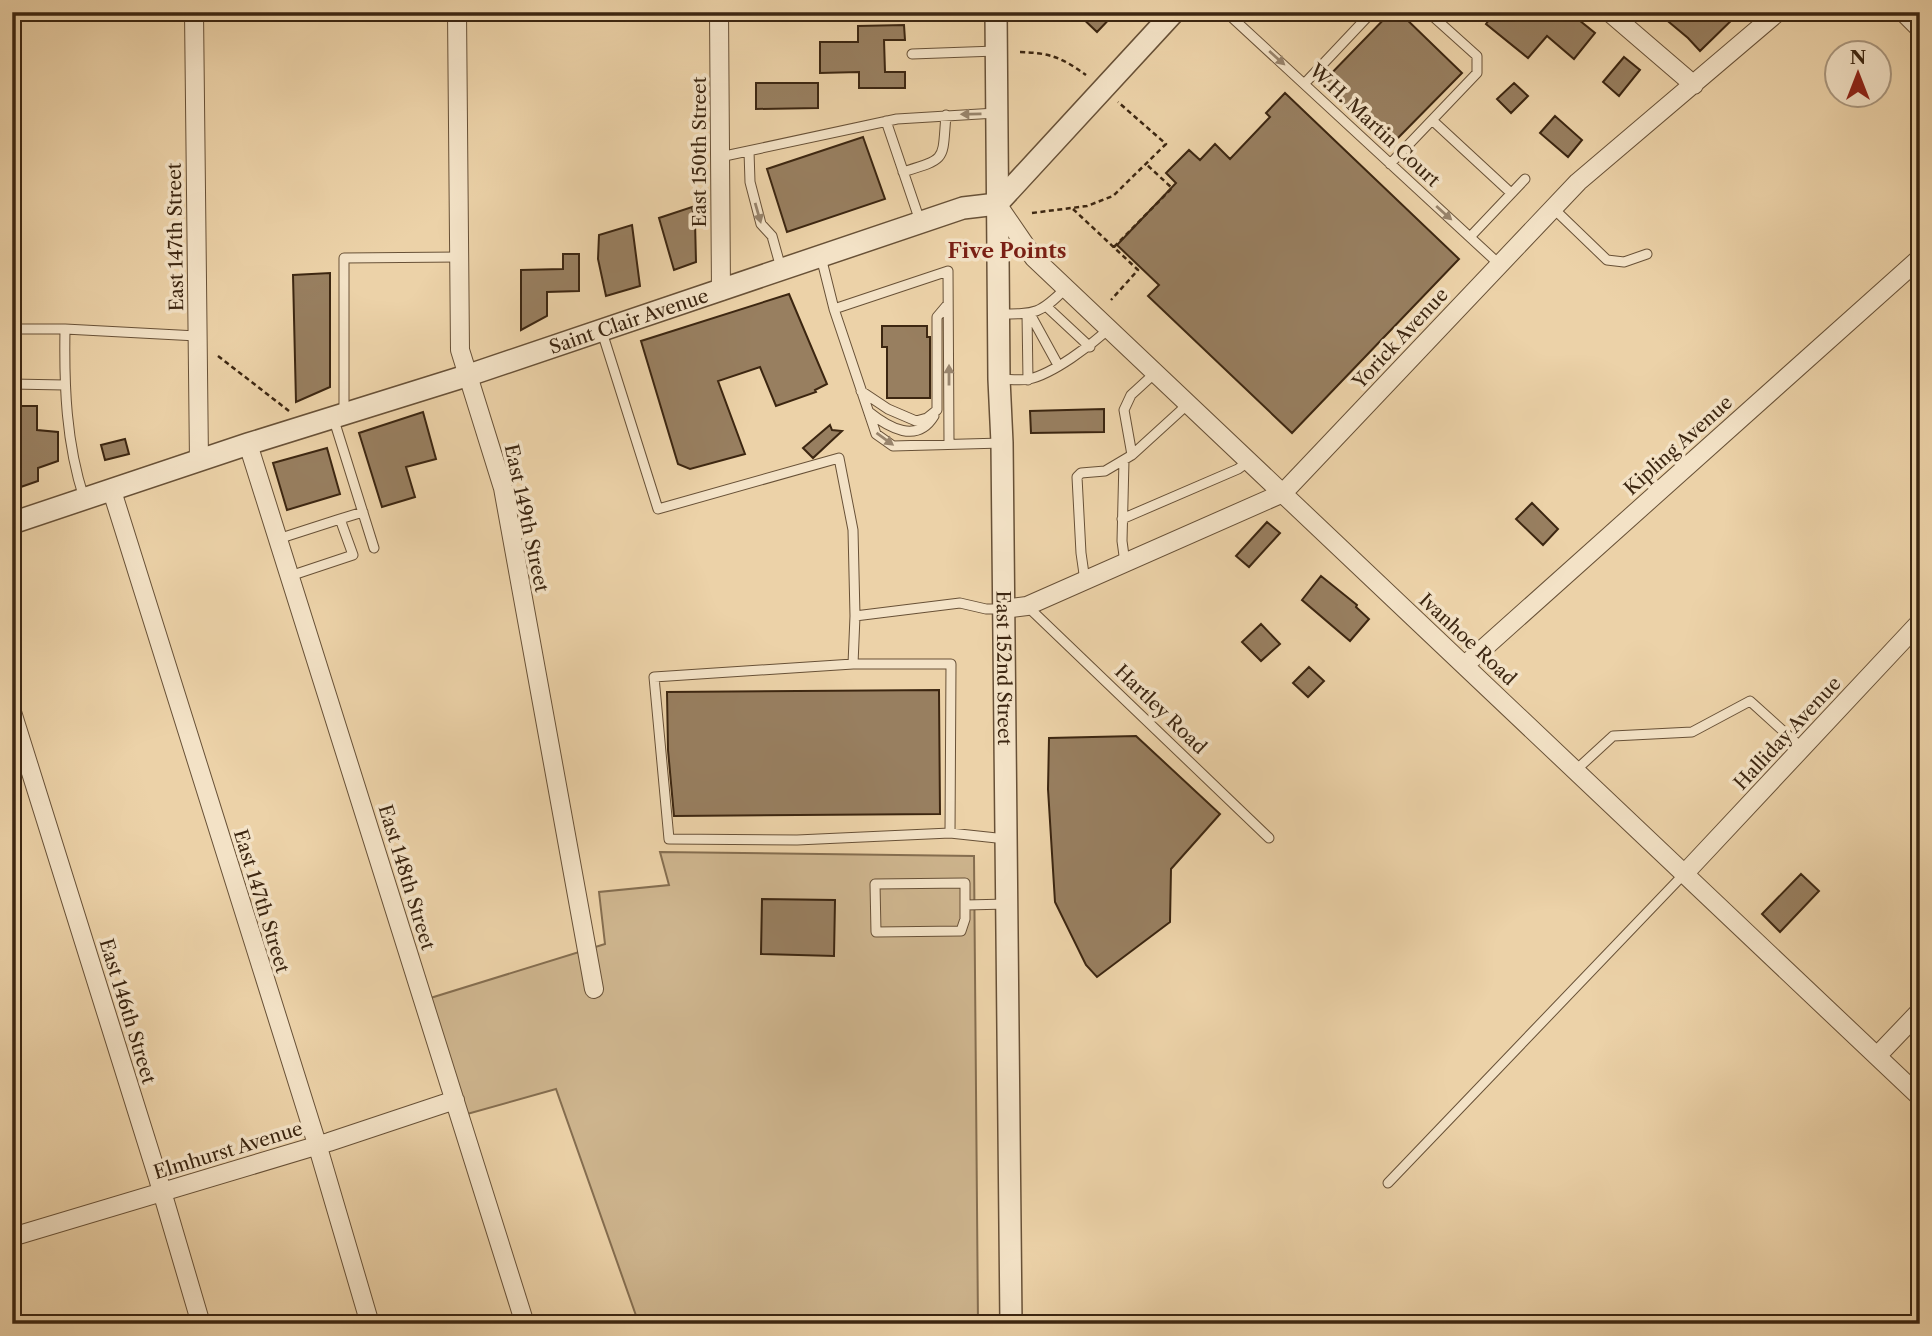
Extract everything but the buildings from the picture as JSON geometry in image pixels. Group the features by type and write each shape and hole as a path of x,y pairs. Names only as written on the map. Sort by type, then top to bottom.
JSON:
{"street":[{"name":"East 147th Street","path":"194,12 199,461"},
{"name":"East 149th Street","path":"457,12 460,350 503,488 594,989"},
{"name":"East 150th Street","path":"719,12 721,291"},
{"name":"East 152nd Street","path":"996,12 1012,1324"},
{"path":"997,204 1174,12"},
{"path":"1609,12 1694,85"},
{"name":"Yorick Avenue","path":"1003,608 1027,606 1283,493 1578,182 1778,12"},
{"path":"1903,12 1920,29"},
{"name":"Saint Clair Avenue","path":"12,523 602,331 963,208 997,204"},
{"name":"Ivanhoe Road","path":"997,204 1034,258 1920,1097"},
{"name":"Kipling Avenue","path":"1465,665 1920,258"},
{"name":"East 148th Street","path":"248,444 525,1324"},
{"name":"East 147th Street","path":"112,491 317,1144 370,1324"},
{"name":"Halliday Avenue","path":"1685,873 1920,622"},
{"name":"East 146th Street","path":"12,712 201,1324"},
{"path":"1877,1056 1920,1011"},
{"name":"Elmhurst Avenue","path":"12,1237 455,1100"}],"lane":[{"name":"W.H. Martin Court","path":"1226,12 1499,264"},
{"path":"1305,83 1371,12"},
{"path":"1390,164 1478,73 1477,56 1428,12"},
{"path":"912,54 996,51"},
{"path":"720,157 886,121 996,113"},
{"path":"903,172 936,161 943,152 946,115"},
{"path":"1433,120 1511,193"},
{"path":"886,121 920,223"},
{"path":"749,151 750,182 758,213 761,224 772,236 781,271"},
{"path":"1470,237 1525,178"},
{"path":"1553,208 1607,260 1624,262 1647,254"},
{"path":"374,548 362,512 339,416 344,258 459,257"},
{"path":"821,257 834,309 876,434 893,446 1002,443"},
{"path":"834,309 948,271 949,443"},
{"path":"998,314 1029,314 1047,307 1066,288"},
{"path":"868,411 883,423 906,432 927,425 937,410 937,317 948,303"},
{"path":"1047,307 1090,346"},
{"path":"1029,314 1058,365"},
{"path":"1028,380 1029,314"},
{"path":"65,329 64,385 74,467 85,500"},
{"path":"12,330 65,329 197,335"},
{"path":"999,379 1028,380 1090,346 1110,329"},
{"path":"602,331 657,509 839,458 853,530 853,664"},
{"path":"1125,563 1122,519 1128,457 1124,410 1131,394 1156,373"},
{"path":"12,384 64,385"},
{"path":"861,391 888,409 916,421 927,418 937,410"},
{"path":"1085,581 1077,477 1081,473 1105,471 1128,457 1188,404"},
{"path":"1122,519 1238,469 1249,461"},
{"path":"278,538 362,512"},
{"path":"290,576 352,555 340,519"},
{"path":"855,616 960,603 986,609 1003,608"},
{"name":"Hartley Road","path":"1027,606 1269,838"},
{"path":"950,833 951,664 853,664 654,677 669,839 797,840 950,833 1008,839"},
{"path":"1577,770 1613,736 1692,732 1749,701 1802,748"},
{"path":"1388,1182 1685,873"},
{"path":"965,883 966,905 961,931 876,932 875,884 965,883"},
{"path":"966,905 1008,904"}],"path":[{"path":"1020,52 1046,53 1064,59 1086,75"},
{"path":"1032,213 1073,209 1113,196 1166,144 1118,102"},
{"path":"1114,247 1172,188 1146,164"},
{"path":"1073,209 1138,270 1111,300"},
{"path":"218,356 289,411"}],"shaded area":[{"path":"660,852 974,856 978,1324 639,1324 556,1089 460,1116 424,1000 605,944 599,892 669,885"}],"district":[{"name":"Five Points","path":"1007,251"}]}
